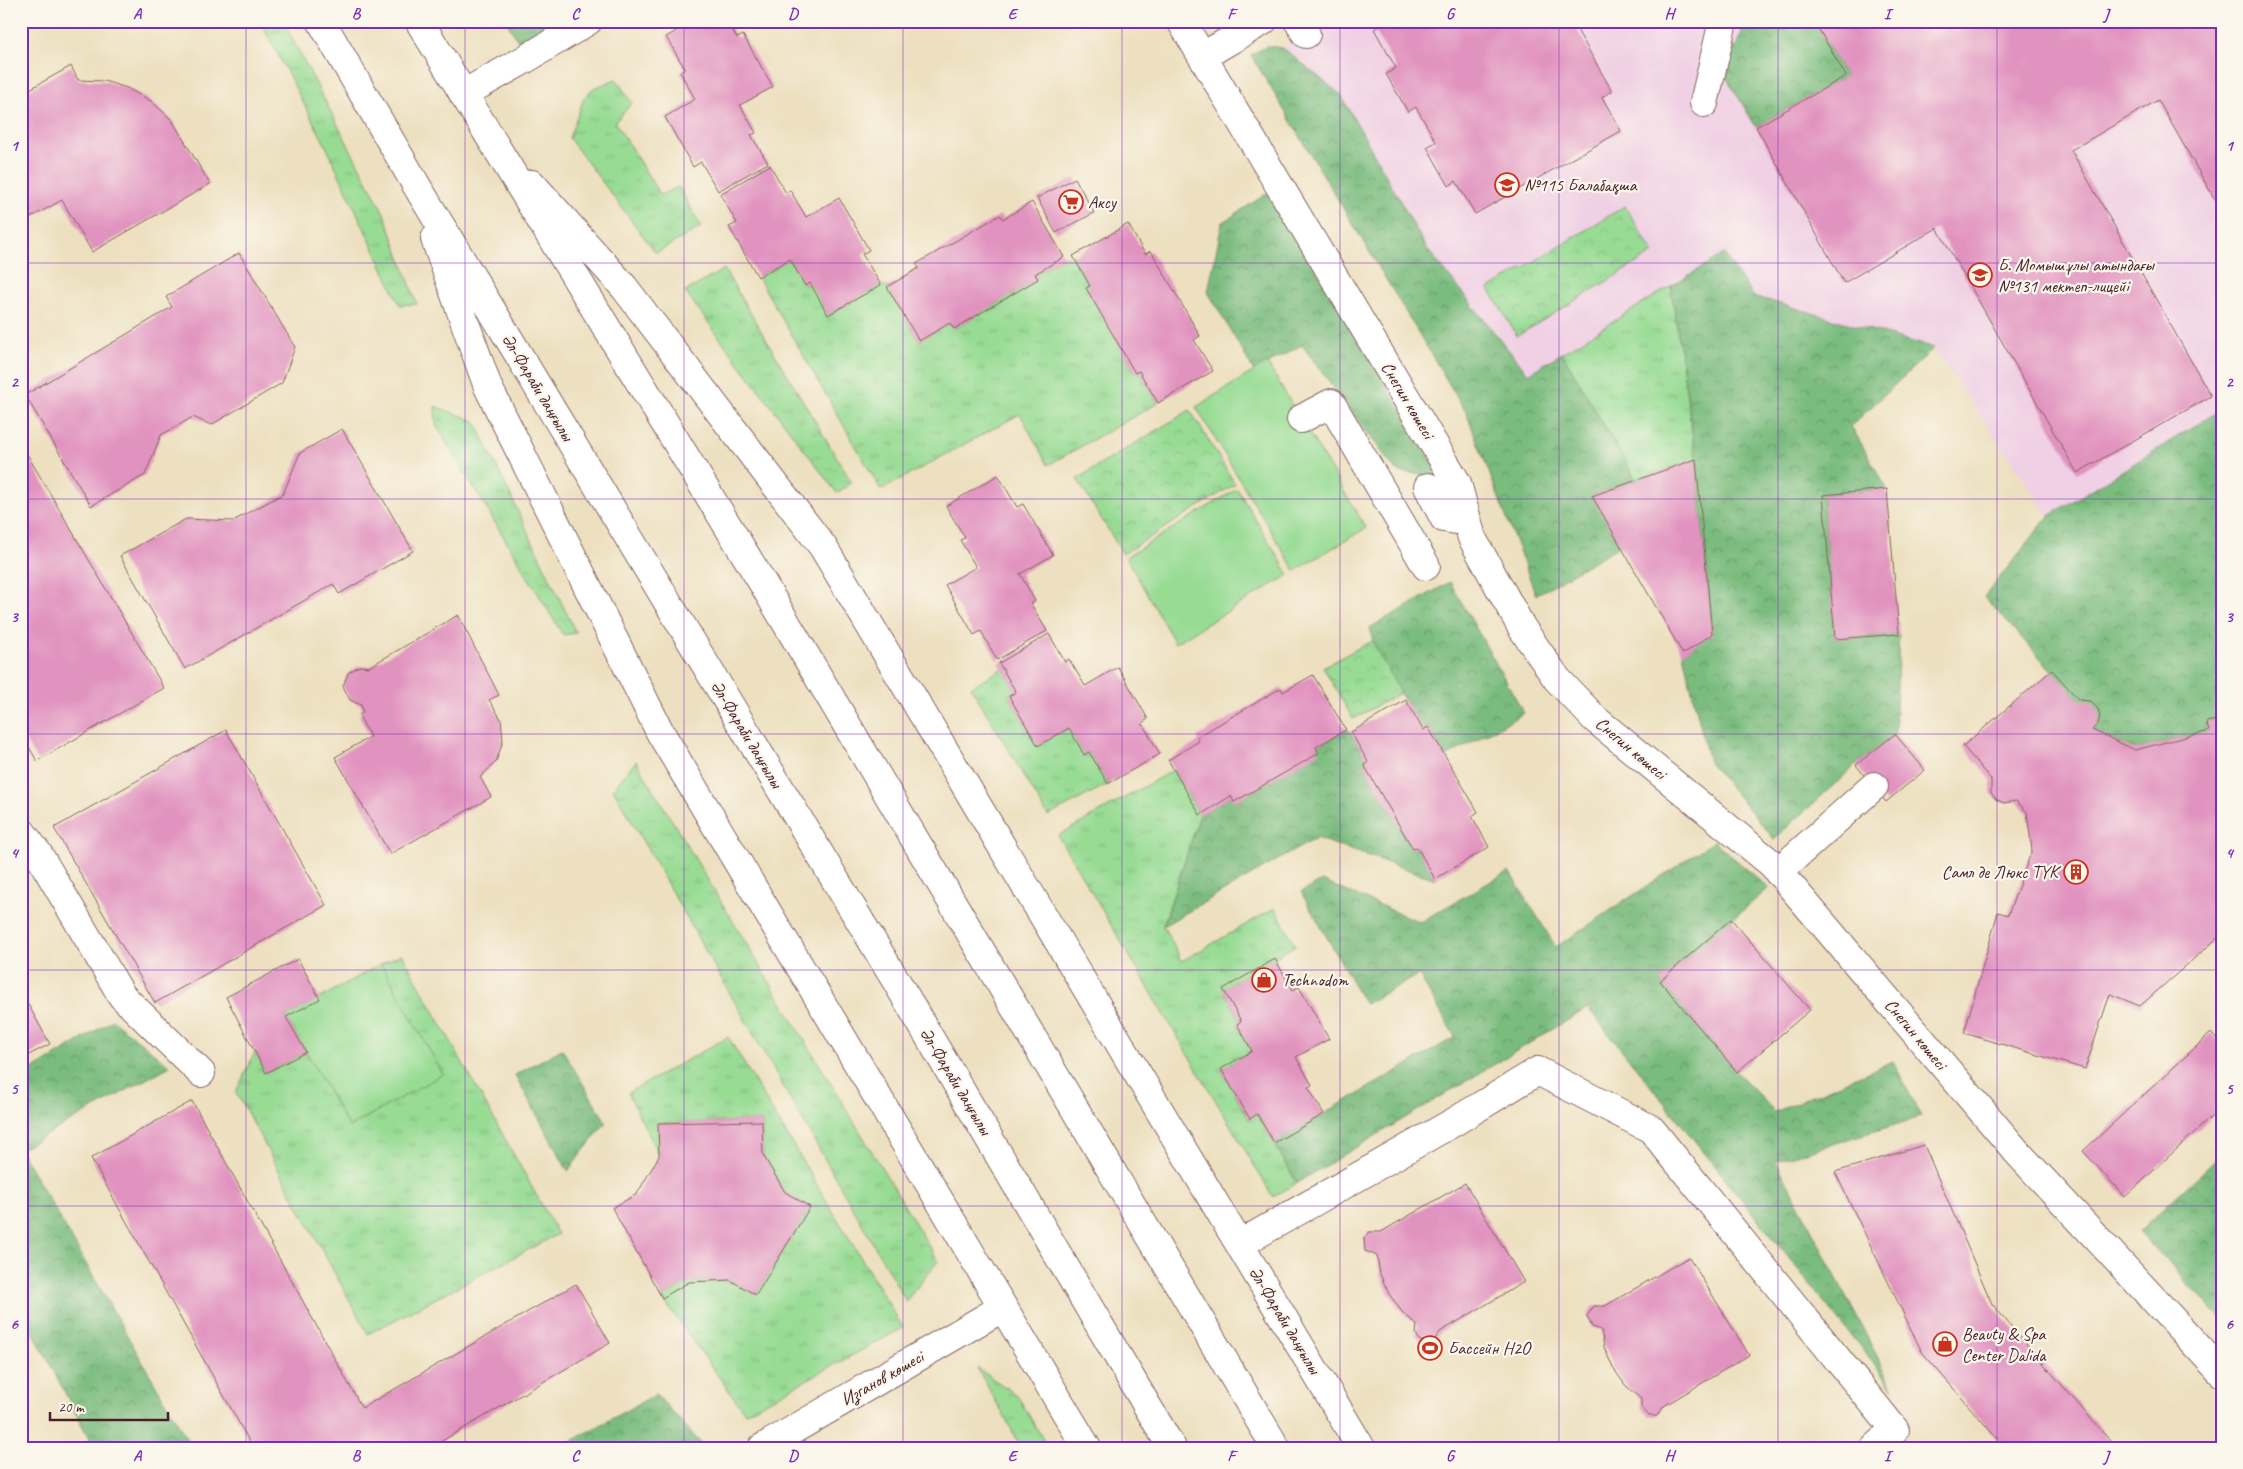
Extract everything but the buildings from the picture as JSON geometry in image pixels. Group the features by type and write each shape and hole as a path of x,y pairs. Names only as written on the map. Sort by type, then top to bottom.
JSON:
{"main road":[{"name":"Әл-Фараби даңғылы","path":"321,21 415,183 900,988 1172,1448"},
{"name":"Әл-Фараби даңғылы","path":"419,21 762,582 1276,1448"},
{"path":"462,94 524,60 588,21"},
{"name":"Снегин көшесі","path":"1181,21 1458,483 1472,538 1522,628 1557,678 1595,719 1772,864 2017,1152 2222,1373"},
{"path":"1203,56 1263,21"},
{"path":"1704,103 1723,21"},
{"name":"Әл-Фараби даңғылы","path":"484,130 624,287 823,547 1361,1448"},
{"path":"415,183 488,387 660,732 1087,1448"},
{"path":"1301,420 1331,402 1426,566"},
{"path":"1428,487 1444,518 1468,522"},
{"path":"1778,872 1874,786"},
{"path":"21,831 40,855 122,996 201,1073"},
{"path":"1240,1244 1454,1122 1538,1071 1651,1129 1895,1430 1874,1448"},
{"name":"Изганов көшесі","path":"762,1448 1002,1308"}],"shaded area":[{"name":"Б. Момышұлы атындағы №131 мектеп-лицейі","path":"1324,21 2222,21 2222,423 2215,413 2049,516 1934,348 1753,296 1724,254 1466,412 1251,55 1267,46 1283,48"}],"green space":[{"path":"260,21 283,21 384,213 417,304 400,305 324,142"},
{"path":"506,21 557,21 519,43"},
{"path":"1739,21 1814,21 1846,76 1756,127 1724,73 1742,32"},
{"path":"1267,46 1283,48 1341,95 1427,249 1528,374 1562,353 1636,480 1592,496 1621,545 1536,595 1466,412 1251,55"},
{"path":"616,79 632,103 615,122 660,195 679,187 701,227 656,253 569,138 584,98 592,89"},
{"path":"1269,192 1442,478 1396,471 1302,345 1254,371 1208,292 1222,223"},
{"path":"1625,206 1653,253 1517,336 1489,289"},
{"path":"1724,254 1753,296 1934,348 1851,426 1887,489 1823,495 1835,639 1899,634 1895,734 1856,765 1774,839 1709,762 1683,654 1712,633 1696,459 1671,286"},
{"path":"1073,256 1135,373 1139,371 1158,403 1048,465 1020,414 881,490 758,277 790,259 805,286 810,283 828,315 881,285 887,287 919,341 950,323 954,329 1038,279 1035,274 1064,257"},
{"path":"724,269 852,483 837,493 685,292"},
{"path":"1671,286 1696,459 1636,480 1562,353"},
{"path":"1267,363 1366,528 1295,571 1196,407"},
{"path":"435,406 475,421 576,633 563,635 436,425"},
{"path":"1190,410 1235,484 1123,554 1077,479"},
{"path":"2216,413 2222,423 2222,719 2206,722 2209,731 2135,750 2092,730 2098,724 2100,716 2079,700 1984,597 2049,516"},
{"path":"1237,489 1289,575 1175,643 1126,557"},
{"path":"1450,582 1524,713 1446,757 1429,727 1423,730 1393,681 1373,642 1369,628"},
{"path":"1372,641 1400,693 1353,719 1323,667"},
{"path":"1003,668 1016,692 1009,696 1038,745 1069,728 1084,755 1089,752 1108,784 1048,816 971,687"},
{"path":"1346,730 1351,732 1368,762 1364,765 1412,849 1417,847 1435,879 1316,838 1163,926 1200,815 1231,796 1235,802 1318,753 1316,747"},
{"path":"636,761 938,1261 906,1301 613,789"},
{"path":"1173,770 1200,815 1163,926 1182,961 1275,908 1295,945 1223,989 1241,1021 1237,1024 1252,1051 1221,1069 1249,1119 1257,1114 1297,1183 1273,1197 1058,836"},
{"path":"1714,841 1769,888 1660,981 1737,1072 1775,1112 1893,1061 1921,1117 1776,1161 1894,1389 1588,1008 1297,1183 1274,1143 1455,1037 1419,975 1365,1004 1301,892 1322,881 1420,922 1509,871 1556,947"},
{"path":"402,954 558,1234 368,1334 236,1092 255,1052 266,1073 306,1052 349,1127 442,1074 381,964"},
{"path":"381,964 443,1074 349,1127 286,1017"},
{"path":"113,1020 170,1066 21,1149 21,1077"},
{"path":"728,1037 903,1328 745,1413 662,1298 689,1282 730,1280 756,1295 810,1207 785,1192 763,1155 762,1121 658,1123 659,1156 628,1093"},
{"path":"562,1049 606,1122 568,1171 515,1075"},
{"path":"21,1151 192,1448 94,1448 21,1309"},
{"path":"2222,1154 2222,1320 2139,1231"},
{"path":"977,1368 1017,1395 1048,1448 1022,1448"},
{"path":"656,1394 705,1448 559,1448"}],"place":[{"name":"№115 Балабақша","path":"1507,185"},
{"name":"Аксу","path":"1071,202"},
{"name":"Б. Момышұлы атындағы №131 мектеп-лицейі","path":"1980,275"},
{"name":"Самл де Люкс ТҮК","path":"2076,872"},
{"name":"Technodom","path":"1264,980"},
{"name":"Beauty & Spa Center Dalida","path":"1945,1344"},
{"name":"Бассейн H2O","path":"1430,1348"}]}
